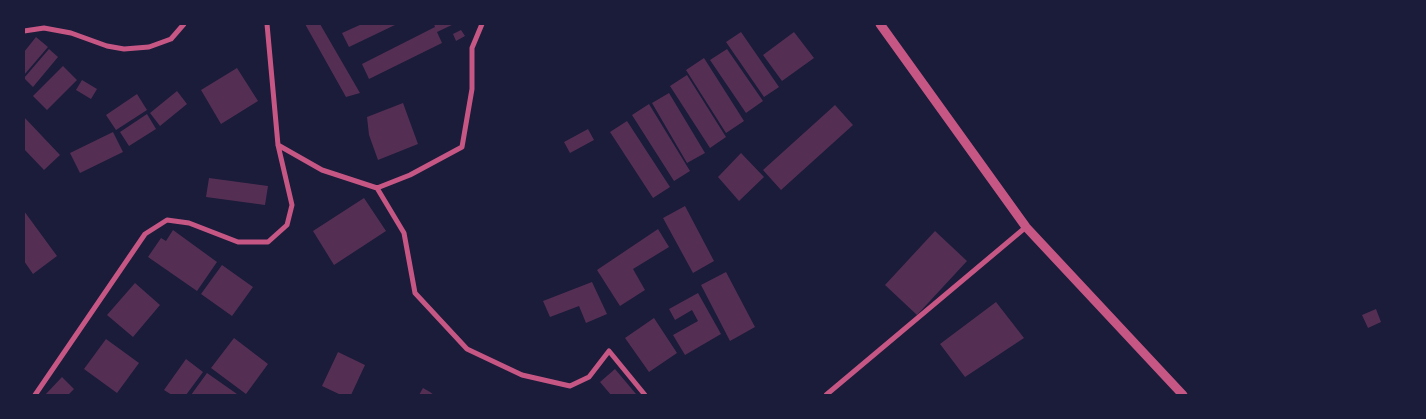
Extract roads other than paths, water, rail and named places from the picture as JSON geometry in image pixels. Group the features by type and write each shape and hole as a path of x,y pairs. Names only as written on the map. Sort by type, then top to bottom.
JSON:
{"street":[{"path":"24,31 44,28 71,32 107,46 124,49 150,47 171,39 184,24"},
{"path":"35,395 145,234 167,220 189,223 238,242 268,242 287,225 292,204 278,145 267,24"},
{"path":"278,145 322,170 377,188 410,175 462,147 472,89 472,48 482,24"},
{"path":"880,24 1026,227 1183,395"},
{"path":"377,188 404,233 415,294 468,349 522,375 570,386 589,378 609,350 645,395"},
{"path":"826,395 1026,227"}]}
